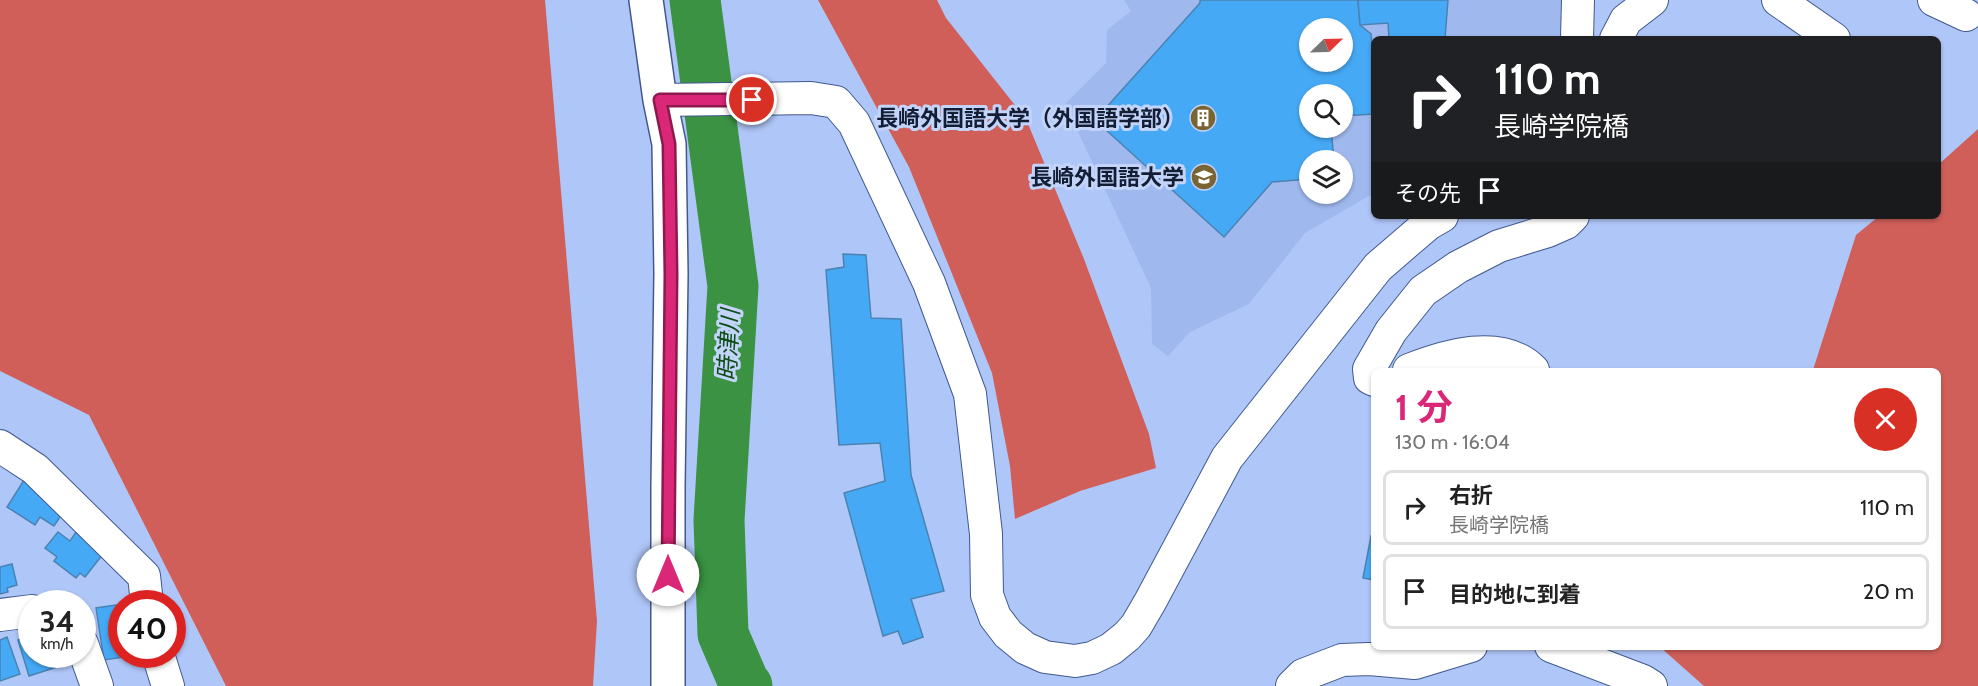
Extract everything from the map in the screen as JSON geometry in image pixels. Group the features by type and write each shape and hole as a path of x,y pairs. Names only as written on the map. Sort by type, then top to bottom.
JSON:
{"street":[{"path":"646,0 660,100 669,144 671,274 668,686"},
{"path":"1577,36 1578,0"},
{"path":"1768,0 1797,36"},
{"path":"1778,0 1830,36"},
{"path":"1934,0 1966,15"},
{"path":"1618,36 1626,20 1647,4"},
{"path":"1642,36 1647,4"},
{"path":"660,100 811,98 836,102 854,123 929,283 970,394 986,534 987,595 995,617 1008,634 1025,648 1045,657 1075,662 1092,658 1111,649 1136,626 1227,458 1378,267 1437,219"},
{"path":"1371,378 1368,369 1391,331 1423,291 1458,267 1499,246 1548,231 1570,219"},
{"path":"1414,368 1463,355 1492,352 1514,356 1530,368"},
{"path":"0,446 35,469 144,576 146,590"},
{"path":"0,615 18,613"},
{"path":"1292,686 1302,675 1342,660 1369,659 1415,663 1458,650"},
{"path":"1562,650 1651,686"},
{"path":"90,668 97,686"},
{"path":"162,668 168,686"}],"shaded area":[{"path":"0,0 545,0 597,621 593,686 226,686 186,607 186,590 177,590 89,415 0,371"},
{"path":"818,0 937,0 946,18 1026,119 1084,259 1149,434 1156,468 1080,491 1015,519 1010,466 992,373 909,167"},
{"name":"長崎外国語大学","path":"1124,0 1563,0 1566,36 1371,36 1371,195 1305,233 1249,304 1190,332 1168,356 1152,344 1151,288 1065,104 1106,63 1107,30 1131,11"},
{"path":"1978,129 1978,686 1704,686 1663,650 1941,650 1941,368 1814,368 1856,235 1875,219 1941,219 1941,162"}],"building":[{"name":"長崎外国語大学（外国語学部）","path":"1200,0 1358,0 1360,25 1371,34 1371,114 1353,115 1353,84 1299,84 1299,138 1332,138 1333,150 1299,150 1299,180 1272,182 1224,237 1095,120 1200,3"},
{"path":"1358,0 1448,0 1445,36 1389,36 1388,23 1360,25"},
{"path":"843,254 866,255 871,318 901,319 911,475 944,591 911,599 923,637 903,644 898,631 883,636 844,493 885,481 880,443 839,445 826,270 844,267"},
{"path":"24,480 64,511 54,526 40,517 35,525 7,507"},
{"path":"58,532 70,541 76,532 103,554 85,577 80,573 76,578 54,561 57,557 45,548"},
{"path":"1371,536 1371,579 1363,578"},
{"path":"12,564 17,585 7,588 8,592 0,594 0,567"},
{"path":"108,606 108,659 104,660 96,608"},
{"path":"7,637 20,674 0,681 0,640"},
{"path":"27,668 54,668 29,676"}],"waterway":[{"name":"時津川","path":"695,0 733,286 719,520 723,634 747,686"}],"place":[{"name":"長崎外国語大学（外国語学部）","path":"1203,118"},
{"name":"長崎外国語大学","path":"1204,177"}],"route":[{"path":"668,575 671,274 669,144 660,100 752,100"}]}
